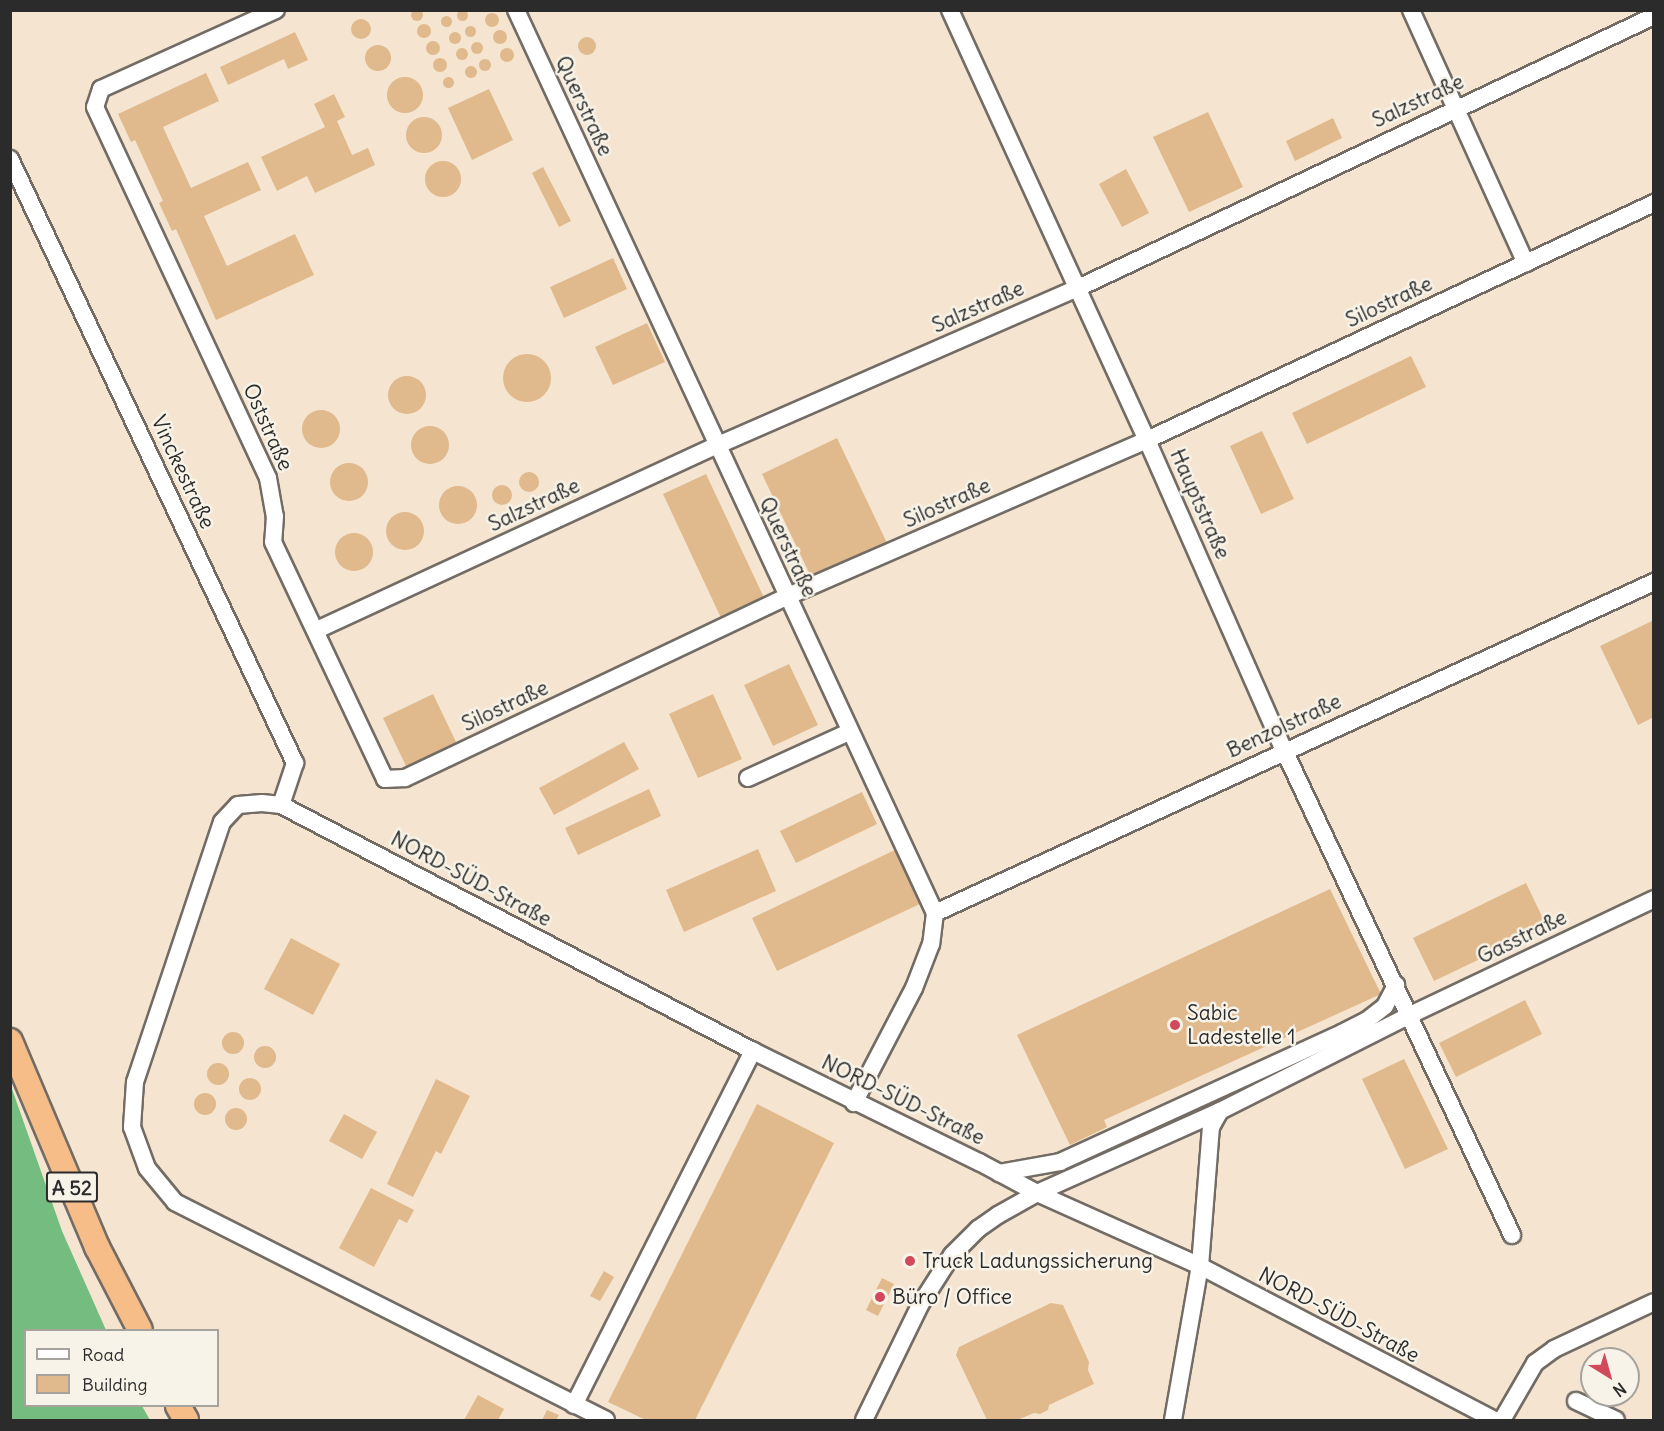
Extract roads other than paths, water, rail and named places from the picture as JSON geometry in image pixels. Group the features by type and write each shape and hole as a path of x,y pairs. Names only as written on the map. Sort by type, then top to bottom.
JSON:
{"highway":[{"name":"A 52","path":"10,1041 97,1247 139,1329"}],"lane":[{"name":"Oststraße","path":"276,10 101,89 94,107 268,478 275,516 273,542 317,630 385,779"},
{"name":"Querstraße","path":"516,10 786,597 935,913"},
{"name":"Hauptstraße","path":"950,10 1147,440 1284,750 1512,1235"},
{"path":"1410,10 1526,263"},
{"name":"Salzstraße","path":"317,630 716,446 1078,288 1653,16"},
{"name":"Vinckestraße","path":"10,159 295,763 280,805"},
{"name":"Silostraße","path":"385,779 405,778 786,597 1147,440 1653,203"},
{"name":"Benzolstraße","path":"935,913 1284,750 1653,582"},
{"path":"748,778 849,732"},
{"name":"NORD-SÜD-Straße","path":"606,1420 579,1412 175,1202 147,1168 132,1127 135,1082 222,822 238,805 262,803 280,805 753,1052 1037,1193 1200,1266 1495,1420"},
{"name":"Gasstraße","path":"864,1420 920,1305 952,1255 978,1229 1037,1193 1220,1111 1653,899"},
{"path":"854,1103 914,988 931,944 935,913"},
{"path":"999,1173 1060,1162 1342,1033 1366,1021 1385,1006 1395,985"},
{"path":"579,1412 753,1052"},
{"path":"1173,1420 1200,1266 1211,1127 1220,1111"},
{"path":"1502,1420 1535,1363 1554,1349 1653,1302"},
{"path":"1576,1401 1616,1420"}],"place":[{"name":"Sabic Ladestelle 1","path":"1175,1025"},
{"name":"Truck Ladungssicherung","path":"910,1261"},
{"name":"Büro / Office","path":"880,1297"}]}
